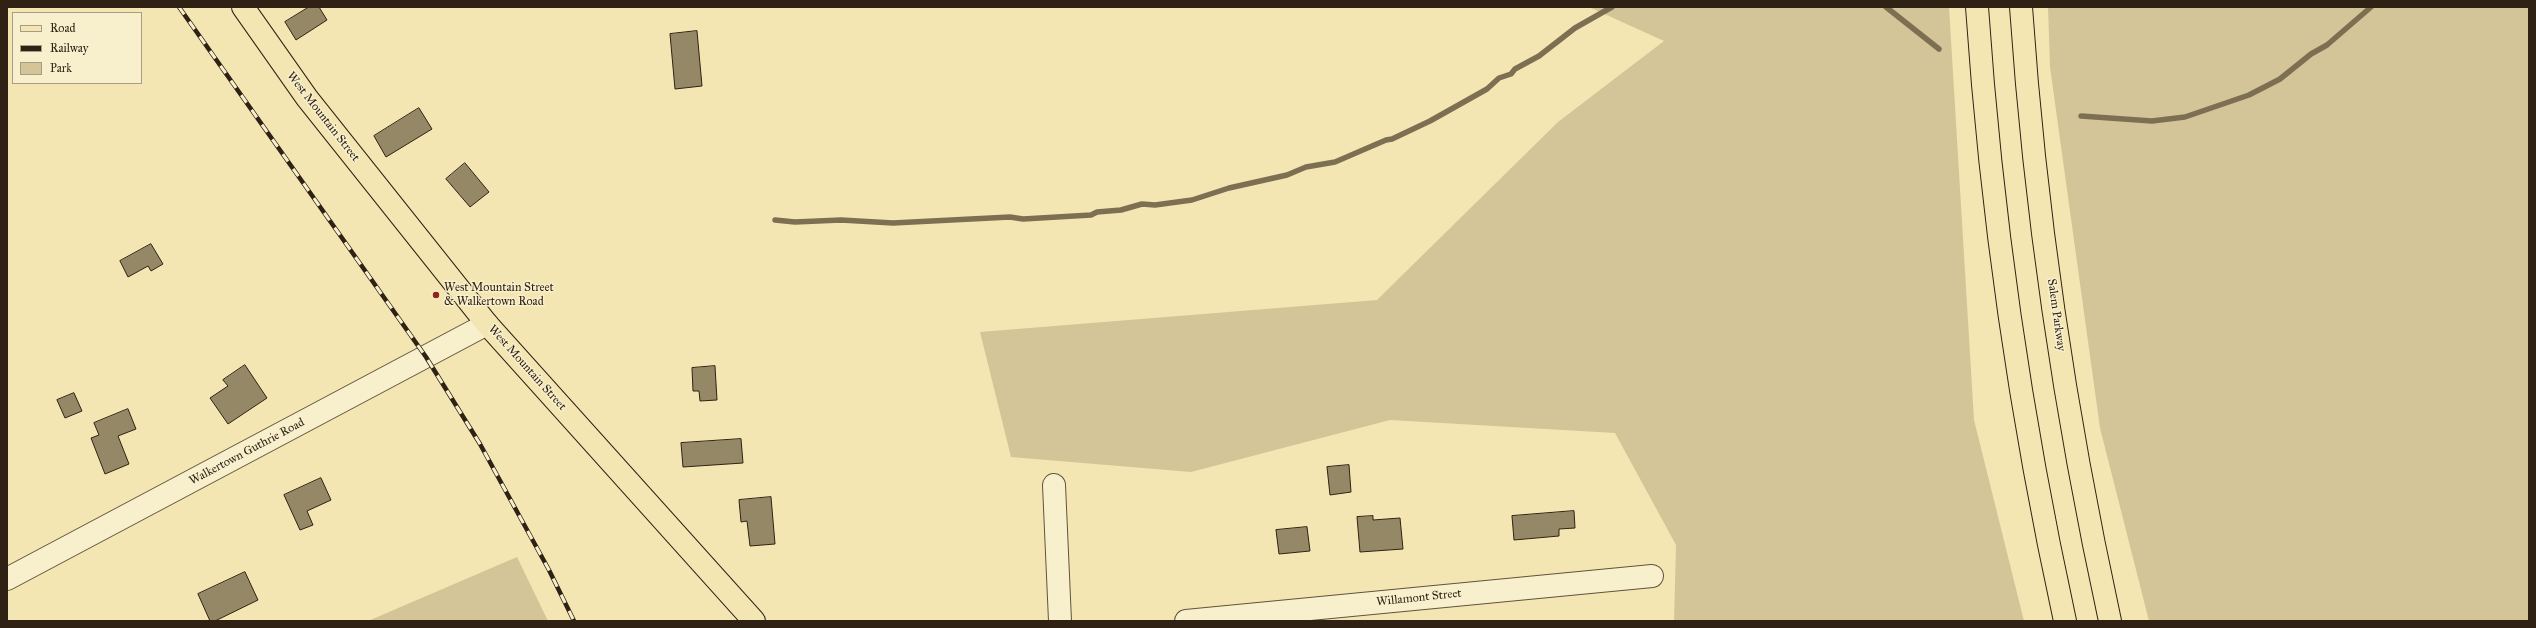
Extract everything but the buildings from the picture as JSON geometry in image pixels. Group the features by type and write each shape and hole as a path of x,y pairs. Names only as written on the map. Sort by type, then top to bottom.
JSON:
{"main road":[{"name":"West Mountain Street","path":"243,7 307,98 487,324 754,621"},
{"path":"1977,7 1986,113 2010,306 2041,499 2065,621"},
{"name":"Salem Parkway","path":"2021,7 2030,116 2053,300 2083,484 2110,621"}],"street":[{"name":"Walkertown Guthrie Road","path":"7,579 487,324"},
{"path":"1054,485 1060,621"},
{"name":"Willamont Street","path":"1186,621 1652,576"}],"green space":[{"path":"1589,7 1949,7 1974,420 2024,621 1674,621 1676,545 1615,433 1390,420 1191,472 1011,457 980,332 1377,300 1558,122 1664,41"},
{"path":"2048,7 2529,7 2529,621 2149,621 2100,428 2050,67"},
{"path":"517,557 548,621 368,621"}],"waterway":[{"path":"775,220 795,222 841,220 893,223 1010,217 1023,219 1091,215 1097,212 1121,210 1142,204 1155,205 1192,200 1229,188 1287,175 1306,167 1335,162 1386,140 1392,139 1430,121 1487,89 1499,78 1511,74 1515,69 1539,56 1575,28 1612,7"},
{"path":"1886,7 1939,49"},
{"path":"2081,116 2152,121 2185,117 2249,95 2280,79 2311,54 2327,45 2371,7"}],"railway":[{"path":"179,7 426,357 480,444 549,570 574,621"}],"place":[{"name":"West Mountain Street & Walkertown Road","path":"436,295"}]}
